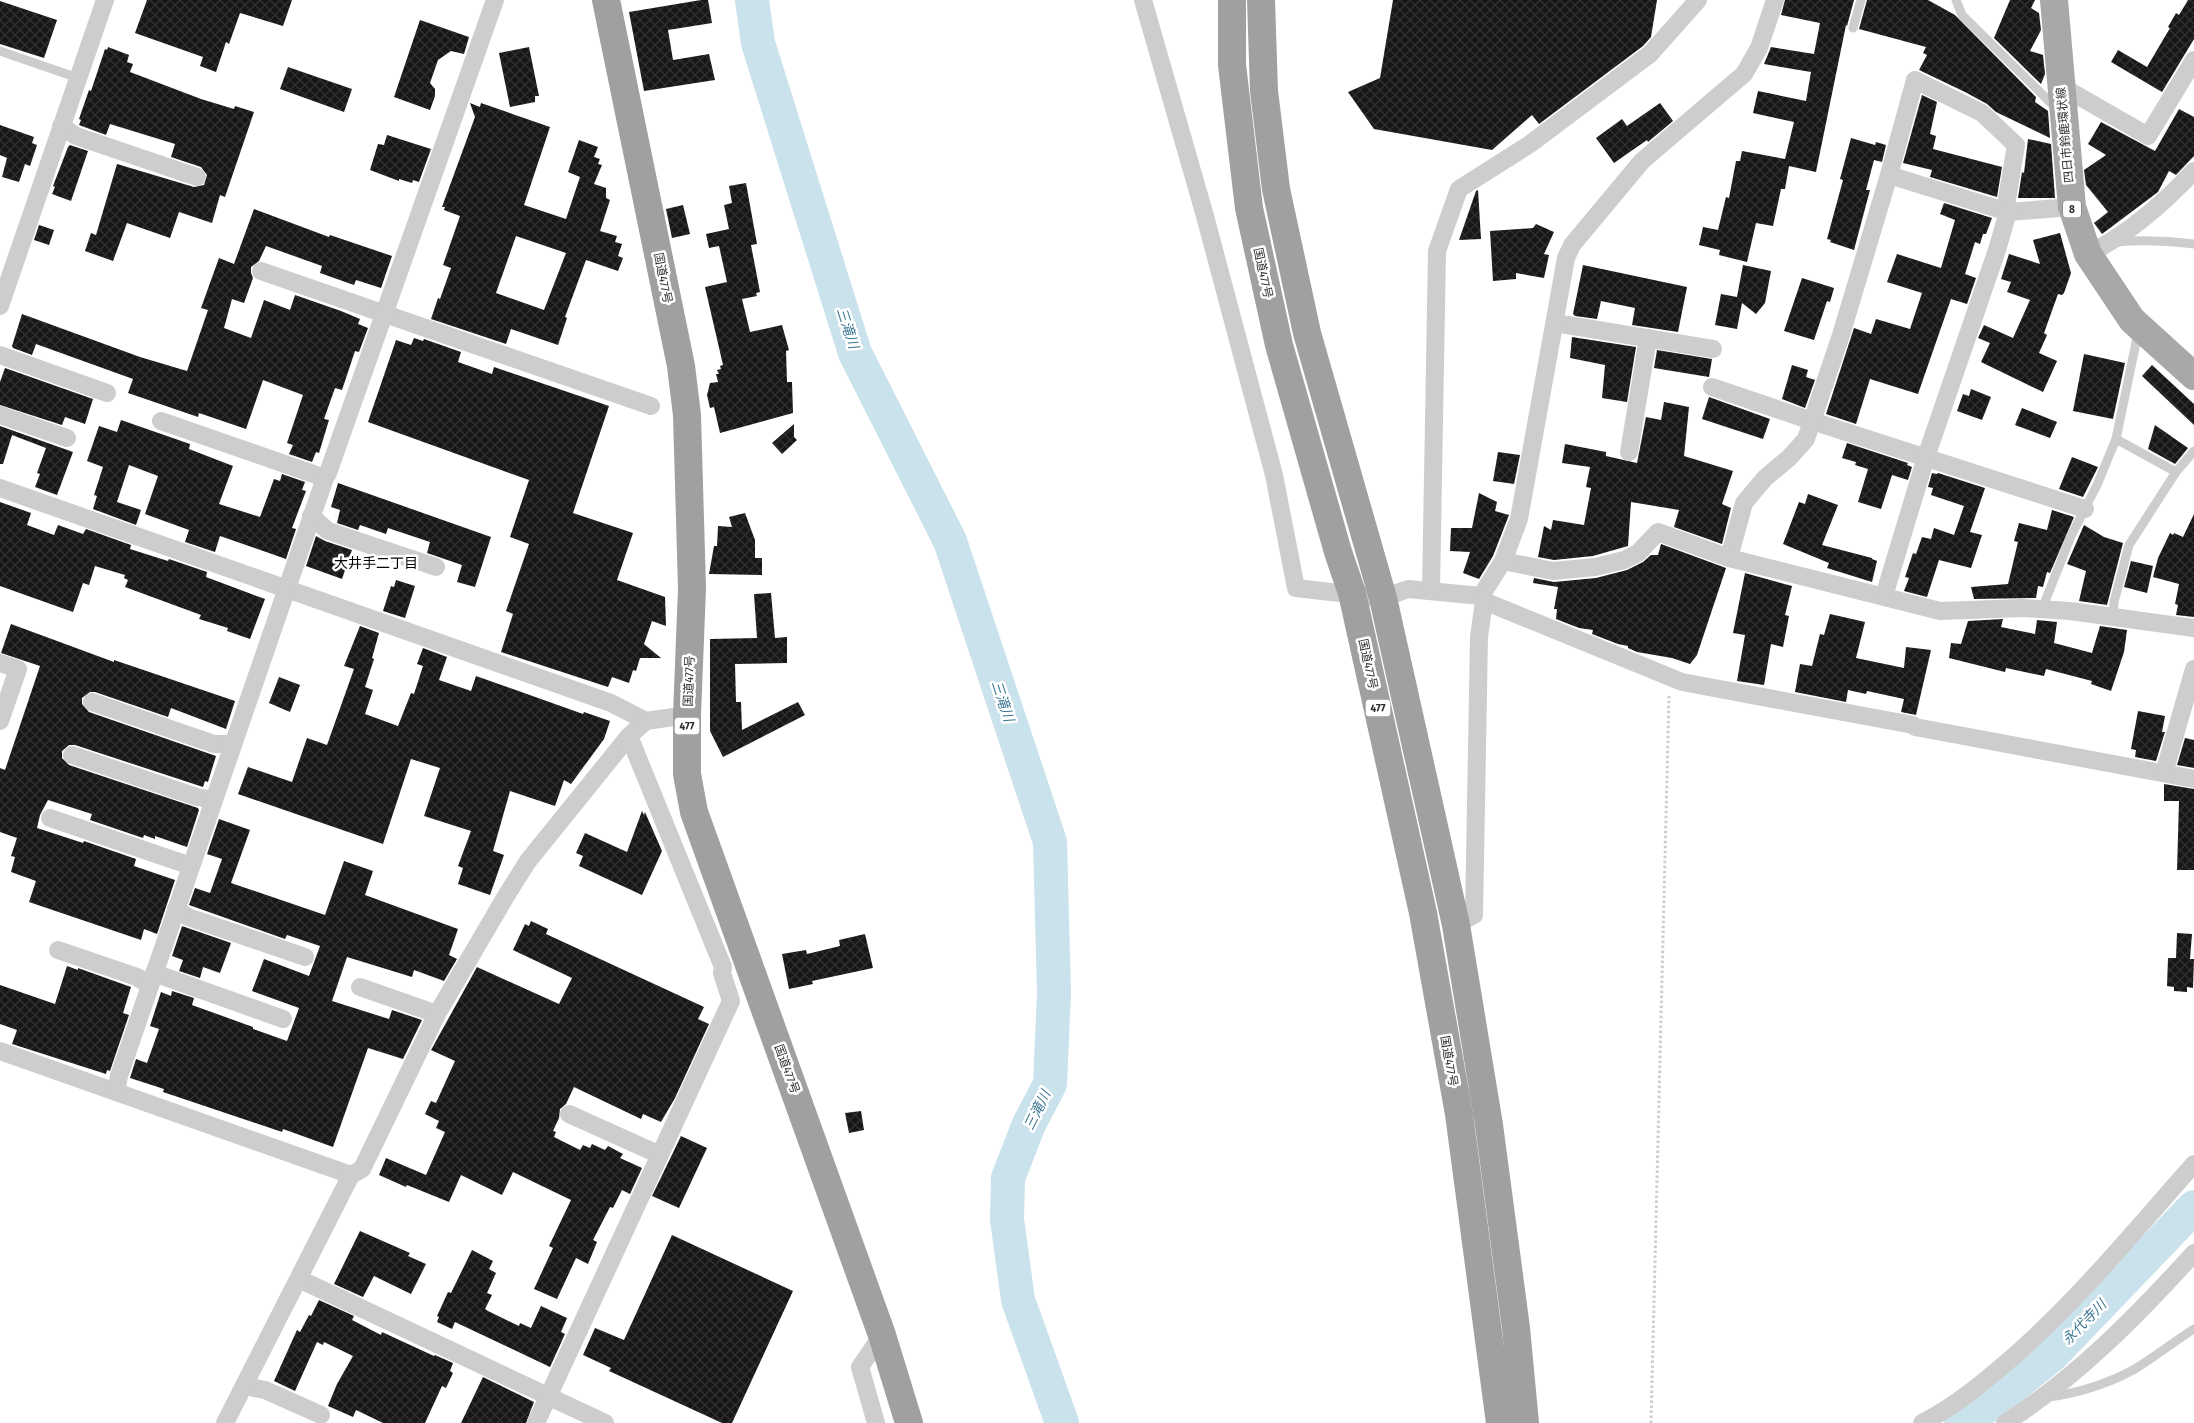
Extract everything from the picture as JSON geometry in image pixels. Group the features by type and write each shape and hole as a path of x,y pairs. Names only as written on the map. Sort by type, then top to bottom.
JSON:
{"highway":[{"name":"国道477号","path":"606,0 681,366 687,415 692,588 687,715 688,774 694,812 882,1335 909,1423"},
{"name":"国道477号","path":"1232,0 1232,65 1249,208 1278,345 1338,552 1352,593 1423,913 1458,1114 1500,1423"},
{"name":"477","path":"1261,0 1264,91 1276,189 1306,333 1383,598 1456,925 1489,1124 1516,1328 1526,1423"}],"main road":[{"name":"四日市鈴鹿環状線","path":"2054,0 2072,207 2099,249 2132,320 2194,376"}],"street":[{"path":"0,306 4,287 105,0"},
{"path":"116,1092 118,1076 311,516 328,473 495,0"},
{"path":"1143,0 1203,207 1272,465 1296,588 1383,598 1408,589 1431,590 1482,598 1682,682 2194,779"},
{"path":"1431,590 1437,251 1460,189 1530,144 1650,54 1698,0"},
{"path":"1456,925 1474,915 1479,637 1482,598 1503,561 1519,519 1566,258 1572,245 1642,161 1744,74 1759,48 1775,0"},
{"path":"2060,86 2148,136 2194,60"},
{"path":"1729,558 1744,503 1765,478 1789,458 1806,439 1841,335 1889,175 1914,80 1982,113 2016,145 2007,212 1997,250 1926,457 1884,596"},
{"path":"61,126 76,136 197,177"},
{"path":"2099,249 2176,190 2194,171"},
{"path":"1889,175 2007,212 2072,207"},
{"path":"261,270 651,406"},
{"path":"1555,323 1713,349"},
{"path":"1629,452 1648,338"},
{"path":"0,355 107,393"},
{"path":"1712,386 1812,421 2085,508"},
{"path":"0,415 67,438"},
{"path":"161,421 325,478"},
{"path":"0,488 611,703 646,721"},
{"path":"311,516 328,531 436,567"},
{"path":"1503,561 1553,571 1595,567 1624,560 1638,553 1658,532 1729,558 1940,611 2042,609 2113,616 2165,626 2194,628"},
{"path":"0,663 18,669 0,721"},
{"path":"2164,773 2191,694 2194,669"},
{"path":"92,702 214,744 233,744"},
{"path":"225,1423 351,1175 362,1169 437,1014 528,861 629,736 646,721 687,715"},
{"path":"536,1423 731,1001 722,973 723,967 629,736"},
{"path":"72,755 198,797 214,800"},
{"path":"50,818 191,866"},
{"path":"176,909 188,917 305,957"},
{"path":"58,950 137,977 152,979 283,1019"},
{"path":"360,987 437,1014"},
{"path":"0,1051 351,1175"},
{"path":"569,1114 660,1155"},
{"path":"1922,1423 1972,1392 2034,1338 2081,1291 2194,1164"},
{"path":"2004,1423 2040,1398 2097,1351 2147,1303 2194,1253"},
{"path":"299,1279 605,1423"},
{"path":"876,1423 860,1367 882,1335"},
{"path":"245,1386 265,1390 321,1416"}],"lane":[{"path":"1854,28 1861,0"},
{"path":"1956,0 1962,15 2063,115"},
{"path":"0,51 78,78"},
{"path":"2099,249 2134,240 2170,240 2194,244"},
{"path":"2042,609 2071,536 2116,439 2140,328"},
{"path":"2116,439 2176,472"},
{"path":"2113,616 2114,602 2129,545 2176,472 2194,451"},
{"path":"2040,1398 2063,1395 2116,1379 2194,1329"}],"path":[{"path":"1650,1423 1670,676"}],"building":[{"path":"147,0 292,0 283,26 240,13 229,44 226,42 216,72 200,66 203,57 135,33"},
{"path":"708,0 712,23 668,30 673,60 709,54 715,80 644,91 629,12"},
{"path":"1393,0 1657,0 1651,37 1643,46 1539,124 1532,115 1492,150 1374,129 1348,92 1380,78"},
{"path":"1785,0 1854,0 1846,25 1816,172 1789,166 1785,189 1781,189 1773,226 1756,223 1747,262 1719,255 1720,250 1699,245 1703,227 1718,230 1726,197 1729,198 1736,161 1740,161 1742,151 1785,159 1794,122 1753,113 1758,91 1806,101 1811,72 1764,64 1771,47 1814,54 1820,23 1781,15"},
{"path":"1867,0 1928,0 1955,15 2036,97 2035,102 2048,111 2050,138 1996,112 1987,104 1965,92 1919,70 1927,55 1923,53 1926,47 1859,29"},
{"path":"2010,0 2035,0 2031,8 2039,13 2041,30 2030,51 2043,55 2045,74 2041,84 1994,38"},
{"path":"2188,0 2194,0 2194,39 2162,92 2111,62 2118,50 2147,67 2170,28 2168,27 2176,13 2179,15"},
{"path":"0,1 57,20 44,58 0,44"},
{"path":"420,20 469,37 464,54 451,51 438,60 430,83 435,89 435,96 430,110 394,97"},
{"path":"108,47 129,55 127,62 133,64 130,72 201,99 234,109 235,106 254,112 225,197 220,195 212,223 179,212 170,238 127,223 113,261 85,251 91,233 96,235 117,164 194,187 204,185 207,175 201,167 171,157 175,144 110,124 106,135 79,125 81,120 79,119 89,90 91,91 105,49 107,50"},
{"path":"529,47 539,96 535,96 535,102 510,107 499,53"},
{"path":"288,67 352,89 344,112 280,89"},
{"path":"1922,95 1937,102 1930,134 1936,136 1933,149 2002,167 1997,197 1930,177 1932,170 1903,163"},
{"path":"470,103 480,107 481,103 550,127 524,205 566,219 580,177 568,172 579,140 598,147 594,157 600,159 598,164 602,165 594,184 606,188 606,198 610,200 600,231 617,236 615,242 622,244 618,256 623,258 618,271 586,260 565,317 567,318 558,345 511,329 506,344 431,319 451,268 443,265 460,216 444,210 445,207 442,207 475,117","holes":["516,236 566,253 544,310 496,293"]},
{"path":"1660,103 1673,121 1648,142 1647,140 1614,163 1596,138 1622,119 1627,126"},
{"path":"2179,109 2194,117 2194,156 2176,175 2169,171 2158,192 2102,234 2094,223 2108,212 2086,185 2084,170 2106,155 2088,144 2101,122 2155,151"},
{"path":"0,125 34,137 32,143 37,145 30,166 25,164 19,182 2,177 7,158 0,155"},
{"path":"387,135 431,149 419,182 413,180 412,183 399,179 399,181 370,170 378,144 384,145"},
{"path":"1851,138 1875,145 1876,142 1886,145 1882,162 1874,160 1866,190 1870,190 1854,250 1830,242 1831,240 1827,239 1843,180 1840,179"},
{"path":"2028,139 2051,144 2055,198 2018,198 2022,172 2024,173"},
{"path":"70,145 88,151 71,201 52,194 55,187 53,186"},
{"path":"746,183 757,244 751,245 760,292 756,293 757,296 742,299 750,332 782,325 789,350 786,351 787,382 792,382 793,413 720,433 714,407 710,408 707,395 710,383 718,382 716,374 719,374 717,370 721,369 720,366 723,365 705,287 727,282 719,246 709,248 706,234 729,229 724,205 732,203 729,186"},
{"path":"1478,190 1481,239 1459,240 1476,191"},
{"path":"1944,203 1992,218 1980,244 1975,242 1965,274 1976,278 1967,304 1951,299 1918,394 1870,379 1856,424 1826,414 1854,328 1871,334 1876,319 1910,329 1922,293 1887,282 1897,254 1941,268 1955,220 1940,214"},
{"path":"683,205 690,234 672,238 666,209"},
{"path":"254,209 329,237 330,235 392,256 381,288 356,280 354,285 320,273 322,266 266,246 259,261 251,267 253,278 244,303 232,299 224,328 251,338 264,300 290,310 295,295 360,319 358,324 368,328 359,352 355,351 342,390 335,388 324,419 329,420 319,453 316,452 312,462 289,454 293,445 287,443 303,395 263,380 246,429 199,413 198,417 128,393 133,379 36,344 32,355 13,348 22,314 140,357 187,371 208,310 201,308 219,258 234,264"},
{"path":"1536,224 1554,232 1544,254 1549,255 1544,278 1516,273 1516,279 1493,281 1490,231 1533,228"},
{"path":"39,225 54,230 49,245 34,240"},
{"path":"2060,233 2071,273 2064,293 2062,295 2058,294 2044,333 2047,335 2039,353 2057,361 2043,392 1981,362 1990,343 1978,338 1984,325 2013,338 2030,300 2007,292 2011,282 2001,279 2009,254 2040,264 2033,240"},
{"path":"1583,265 1687,287 1678,332 1632,325 1635,308 1601,301 1597,319 1575,316 1573,314"},
{"path":"1743,265 1771,271 1765,303 1756,314 1742,303 1737,329 1715,325 1721,294 1737,297"},
{"path":"1802,278 1834,288 1830,302 1827,301 1814,340 1784,331"},
{"path":"1572,337 1636,347 1627,402 1602,398 1605,365 1570,358"},
{"path":"414,338 423,341 424,339 461,352 458,362 492,374 494,367 609,406 573,513 633,533 617,580 665,597 666,626 652,621 644,644 661,658 640,658 636,671 633,670 629,683 612,677 608,687 501,652 513,614 506,611 529,544 510,537 529,480 368,422 396,340 411,345"},
{"path":"1657,350 1712,359 1709,377 1654,368"},
{"path":"2084,354 2125,363 2113,419 2073,411"},
{"path":"1792,365 1808,370 1806,377 1815,380 1805,408 1782,399"},
{"path":"2152,365 2194,404 2194,425 2142,376"},
{"path":"5,368 93,399 85,424 65,417 62,425 0,405 0,382"},
{"path":"1971,389 1991,397 1982,420 1957,411 1963,394 1969,396"},
{"path":"1709,397 1770,419 1763,439 1702,419"},
{"path":"1664,402 1689,407 1684,456 1733,471 1722,504 1731,508 1722,544 1674,527 1679,510 1631,502 1628,546 1593,556 1554,560 1538,557 1544,526 1551,530 1553,520 1584,525 1591,488 1586,487 1590,467 1562,463 1565,444 1606,452 1606,456 1637,463 1646,417 1661,420"},
{"path":"2022,408 2057,422 2050,438 2015,425"},
{"path":"121,420 190,444 189,449 233,466 219,504 260,517 274,479 280,481 282,474 305,482 302,490 306,491 292,528 296,529 286,559 220,536 215,552 185,542 189,530 145,514 158,476 129,465 117,502 141,510 136,525 93,509 97,496 94,495 103,467 87,461 99,426 117,432"},
{"path":"794,424 794,437 797,440 782,454 772,443"},
{"path":"2155,425 2188,448 2175,464 2148,449"},
{"path":"0,426 73,452 57,495 35,487 40,474 37,473 46,448 12,435 3,464 0,464"},
{"path":"1847,443 1908,463 1907,465 1912,467 1908,480 1892,475 1881,509 1858,502 1868,469 1855,465 1856,462 1842,458"},
{"path":"1498,452 1520,455 1514,484 1493,481"},
{"path":"2072,457 2098,467 2083,497 2059,489"},
{"path":"1932,473 1938,473 1985,488 1970,532 1982,535 1971,568 1939,560 1927,597 1904,591 1909,578 1905,577 1913,553 1916,554 1922,537 1931,539 1934,528 1954,535 1964,506 1931,495 1933,488 1928,487"},
{"path":"338,483 491,537 475,587 457,582 462,565 427,553 430,542 388,528 386,534 360,525 358,530 337,523 340,510 331,507"},
{"path":"1479,493 1497,502 1495,511 1509,515 1493,556 1479,579 1463,573 1470,552 1450,551 1451,528 1472,528"},
{"path":"1808,494 1838,505 1822,545 1877,561 1872,582 1827,568 1829,563 1783,544 1799,502 1805,504"},
{"path":"0,502 31,513 27,525 54,535 58,525 83,534 86,529 131,545 130,549 168,561 169,559 207,572 206,577 265,599 250,639 227,631 228,628 199,619 201,615 125,587 128,580 124,578 125,575 95,566 89,585 83,583 73,612 0,586"},
{"path":"2052,510 2074,517 2050,573 2047,572 2043,587 2038,586 2036,598 1974,599 1971,587 2008,584 2018,542 2014,541 2019,523 2047,530"},
{"path":"745,513 755,540 755,558 762,558 762,575 709,574 714,546 717,546 718,526 732,527 729,517"},
{"path":"2194,514 2194,617 2176,615 2178,605 2175,604 2179,584 2153,577 2158,558 2170,533 2183,537"},
{"path":"2084,525 2104,537 2123,543 2107,605 2079,601 2086,571 2067,564"},
{"path":"316,536 352,550 342,579 306,566"},
{"path":"1661,544 1726,568 1697,655 1690,664 1672,658 1637,652 1628,648 1628,646 1592,634 1593,630 1579,628 1556,619 1557,609 1554,609 1558,587 1533,583 1534,578 1554,582 1596,578 1627,570 1643,562 1651,555 1658,555"},
{"path":"2131,561 2153,566 2147,593 2124,587"},
{"path":"1745,573 1792,586 1785,615 1789,616 1783,647 1771,644 1764,685 1737,681 1745,635 1733,633"},
{"path":"396,580 415,586 405,618 383,611 391,586 394,587"},
{"path":"771,593 775,638 787,637 787,663 735,664 736,702 741,702 742,730 798,702 805,715 723,757 710,731 710,639 757,638 754,594"},
{"path":"1830,614 1865,622 1856,658 1904,668 1906,647 1931,650 1916,715 1901,712 1904,699 1867,691 1866,694 1848,690 1846,702 1795,692 1800,664 1812,666 1820,634 1824,635"},
{"path":"2003,619 2001,627 2035,634 2037,620 2057,622 2054,643 2092,653 2100,626 2127,630 2124,652 2111,691 2091,684 2092,681 2046,669 2044,676 2006,668 2005,672 1949,658 1951,643 1961,644 1968,621"},
{"path":"11,624 114,662 114,660 235,701 226,729 171,708 168,717 95,692 90,692 82,698 82,704 89,712 216,756 208,782 205,781 203,787 75,745 69,745 62,751 62,758 69,765 198,808 199,810 187,847 155,836 155,839 144,835 143,838 90,820 92,814 48,800 40,815 37,828 83,843 84,841 136,859 134,866 175,880 157,934 144,929 141,940 29,902 36,881 11,872 15,857 11,856 17,838 0,832 0,768 5,770 40,666 1,653"},
{"path":"360,626 379,633 372,658 374,659 365,687 373,690 365,714 398,726 411,693 414,694 423,666 417,664 423,648 447,657 439,680 471,691 476,676 583,714 584,712 610,721 604,739 571,784 564,780 555,806 510,791 493,851 504,855 490,895 458,884 463,868 458,866 471,831 424,816 440,768 411,759 383,844 238,794 248,767 292,782 307,738 327,745 354,669 344,666"},
{"path":"279,677 300,685 290,712 269,703"},
{"path":"2138,711 2165,716 2162,732 2165,732 2156,761 2135,757 2136,750 2131,749"},
{"path":"2185,738 2194,740 2194,768 2177,765"},
{"path":"2164,784 2194,789 2194,870 2177,870 2179,801 2164,801"},
{"path":"642,811 644,815 645,812 662,851 642,895 579,866 583,856 576,853 585,833 627,852"},
{"path":"219,819 250,830 231,883 325,915 344,861 373,871 365,895 458,929 449,955 457,959 444,981 414,970 412,977 347,957 332,1001 389,1019 392,1010 422,1020 403,1059 368,1048 333,1147 283,1129 282,1132 163,1092 164,1089 130,1078 136,1059 147,1063 159,1029 150,1026 161,992 171,996 172,991 194,998 192,1005 287,1041 299,1008 252,991 264,959 309,976 320,946 287,935 285,939 189,905 195,888 210,893 222,859 207,854"},
{"path":"531,921 548,929 546,934 704,1007 698,1019 709,1024 675,1098 661,1122 643,1114 641,1119 574,1087 566,1104 560,1109 559,1118 553,1131 556,1132 554,1137 580,1150 583,1145 590,1148 592,1144 605,1150 608,1146 623,1154 620,1158 642,1168 630,1194 622,1190 613,1208 610,1207 593,1240 597,1242 588,1264 576,1258 557,1299 534,1289 553,1248 549,1246 571,1200 513,1172 502,1195 461,1175 449,1202 379,1175 386,1158 426,1175 445,1132 436,1128 439,1121 425,1114 431,1101 436,1103 455,1061 431,1050 477,967 559,1004 572,978 513,950 525,924 529,926"},
{"path":"182,926 231,943 220,973 203,967 200,978 179,971 183,960 172,956"},
{"path":"2177,933 2192,934 2190,959 2194,959 2193,988 2187,987 2187,992 2174,991 2174,987 2167,986 2168,958 2176,958"},
{"path":"865,934 873,968 812,981 813,984 789,989 782,954 806,950 807,954 840,946 839,940"},
{"path":"67,966 78,970 78,968 131,987 123,1013 129,1015 110,1071 107,1070 106,1074 12,1044 17,1030 0,1024 0,985 55,1004"},
{"path":"861,1111 864,1130 849,1133 845,1113"},
{"path":"681,1136 707,1148 679,1208 652,1196"},
{"path":"360,1231 410,1253 408,1256 426,1264 411,1294 374,1276 363,1297 334,1284"},
{"path":"672,1235 793,1291 732,1423 722,1423 609,1371 611,1368 583,1355 595,1328 624,1340"},
{"path":"472,1250 493,1261 489,1269 496,1273 487,1293 492,1295 485,1309 519,1326 520,1323 531,1328 541,1306 567,1318 561,1332 565,1334 550,1367 455,1322 452,1329 437,1322 439,1317 437,1316 448,1292 451,1293"},
{"path":"319,1300 354,1316 352,1320 381,1335 382,1332 453,1363 450,1371 453,1373 446,1388 442,1386 425,1423 383,1423 356,1410 353,1417 328,1406 337,1384 353,1356 324,1342 323,1345 317,1342 295,1391 274,1381 297,1330 300,1332"},
{"path":"483,1377 534,1402 526,1423 461,1423"}],"waterway":[{"name":"三滝川","path":"752,0 758,43 855,353 950,541 1050,842 1054,993 1050,1084 1029,1124 1008,1178 1007,1219 1018,1300 1062,1423"},
{"name":"永代寺川","path":"1961,1423 1994,1402 2052,1355 2194,1207"}],"district":[{"name":"大井手二丁目","path":"376,563"}]}
